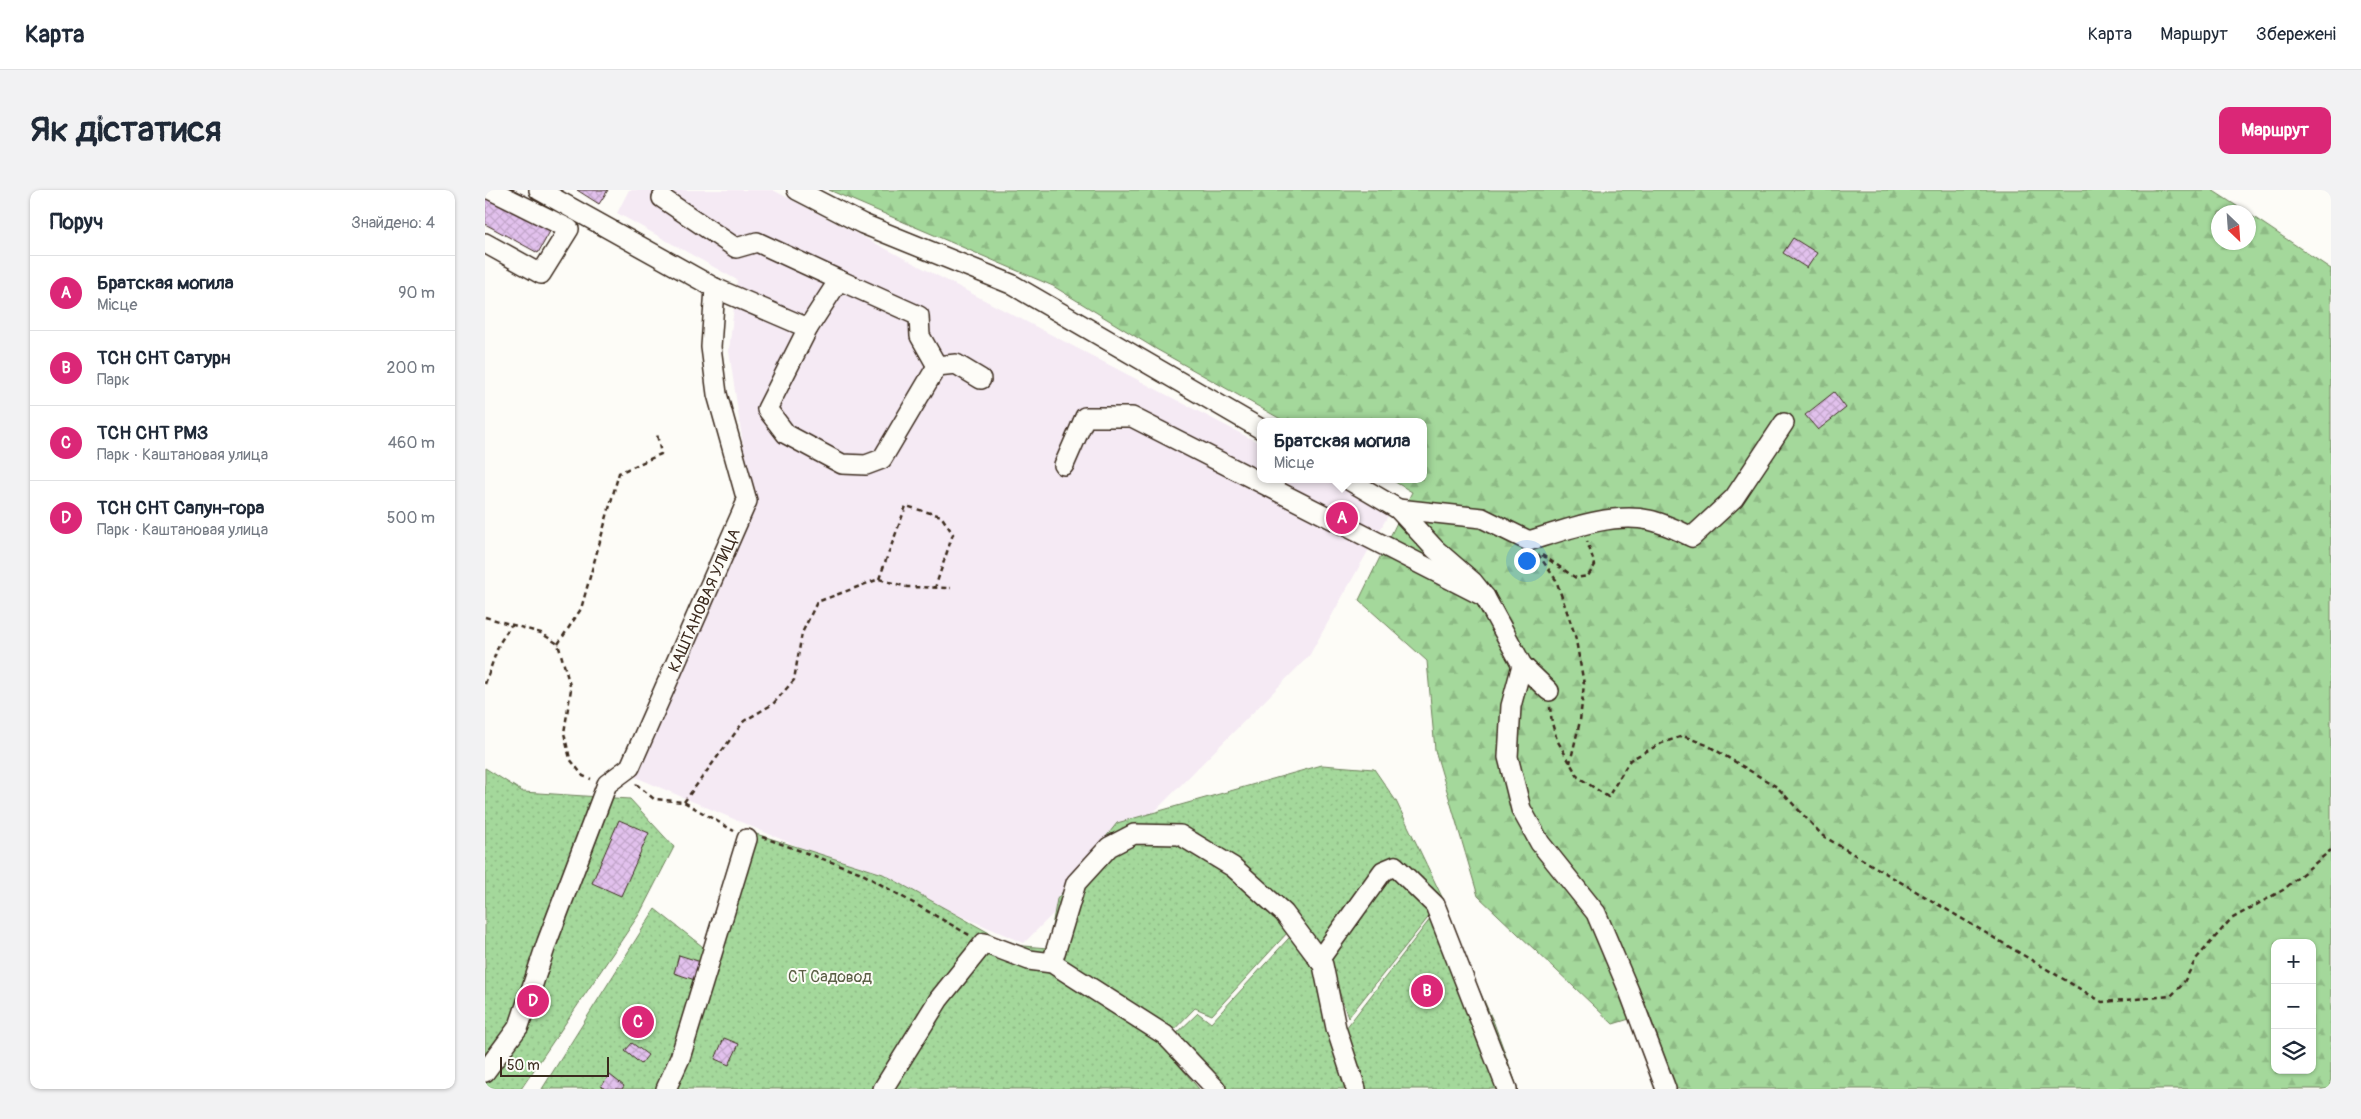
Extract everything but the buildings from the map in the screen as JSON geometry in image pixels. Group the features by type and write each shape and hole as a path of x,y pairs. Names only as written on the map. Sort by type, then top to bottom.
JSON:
{"street":[{"path":"485,243 541,274 569,229 491,190"},
{"path":"539,190 715,288 808,328"},
{"path":"797,190 863,224 1011,284 1257,427"},
{"path":"662,198 736,248 757,242 919,316 920,336 937,366"},
{"path":"839,280 808,328 767,409 786,434 841,464 866,466 882,459 937,366"},
{"name":"КАШТАНОВАЯ УЛИЦА","path":"485,1072 519,1026 547,942 615,779 630,767 747,501 717,394 711,347 715,288"},
{"path":"937,366 956,364 981,379"},
{"path":"1064,465 1085,416 1132,417 1257,481"},
{"path":"1398,509 1482,518 1529,540 1581,525 1615,519 1649,520 1692,537 1734,498 1784,422"},
{"path":"1261,483 1485,597"},
{"path":"1354,483 1398,509 1435,549 1473,582 1485,597 1522,666 1549,691"},
{"path":"1522,666 1511,706 1508,757 1521,809 1540,843 1596,913 1666,1089"},
{"path":"1052,963 1076,884 1109,847 1134,834 1180,835 1233,867 1284,912 1323,965 1336,1028 1356,1089"},
{"path":"666,1089 680,1058 747,839"},
{"path":"1319,960 1383,871 1395,866 1435,905 1507,1089"},
{"path":"883,1089 939,1000 983,943 1029,960 1052,963 1165,1035 1216,1089"}],"path":[{"path":"558,644 581,609 619,473 661,454 657,434"},
{"path":"879,580 906,506 941,516 953,534 935,588"},
{"path":"1570,762 1580,721 1583,684 1581,668 1575,635 1556,580 1536,551 1576,578 1588,576 1595,565 1581,525"},
{"path":"683,802 744,721 773,704 794,680 802,633 817,602 879,580 907,587 951,588"},
{"path":"485,617 541,633 558,644 571,689 565,733 570,759 583,776 615,779 653,799 683,802 747,839 765,836 859,872 983,943"},
{"path":"485,684 499,644 511,625"},
{"path":"1549,691 1552,723 1557,740 1578,777 1608,797 1630,760 1646,751 1683,736 1707,745 1777,787 1823,836 2102,1002 2171,996 2183,984 2196,959 2231,919 2283,890 2331,850"}],"shaded area":[{"path":"629,190 773,190 1257,442 1257,483 1336,483 1390,512 1309,656 1024,943 633,776 752,506 729,351 737,280 617,213"}],"green space":[{"path":"829,190 2212,190 2235,205 2211,205 2211,250 2256,250 2256,219 2331,269 2331,1089 1676,1089 1649,1013 1613,1024 1478,896 1435,750 1427,661 1359,600 1412,492 1397,483 1427,483 1427,418 1279,418 1156,349 1053,286"},
{"name":"СТ Садовод","path":"1322,765 1374,769 1396,801 1443,899 1348,1018 1329,960 1299,920 1212,1015 1195,1008 1163,1041 1173,1058 1199,1089 676,1089 753,833 883,874 1011,945 1048,948 1057,899 1117,823"},
{"path":"485,768 523,792 630,799 674,847 640,913 521,1089 485,1089"},
{"path":"1441,905 1494,1023 1518,1089 1220,1089 1173,1037 1198,1013 1211,1023 1299,927 1343,1032"},
{"path":"655,909 712,954 670,1089 542,1089"}],"place":[{"name":"Братская могила","path":"1342,518"},
{"name":"ТСН СНТ Сатурн","path":"1427,991"},
{"name":"ТСН СНТ Сапун-гора","path":"533,1001"},
{"name":"ТСН СНТ РМЗ","path":"638,1022"}]}
